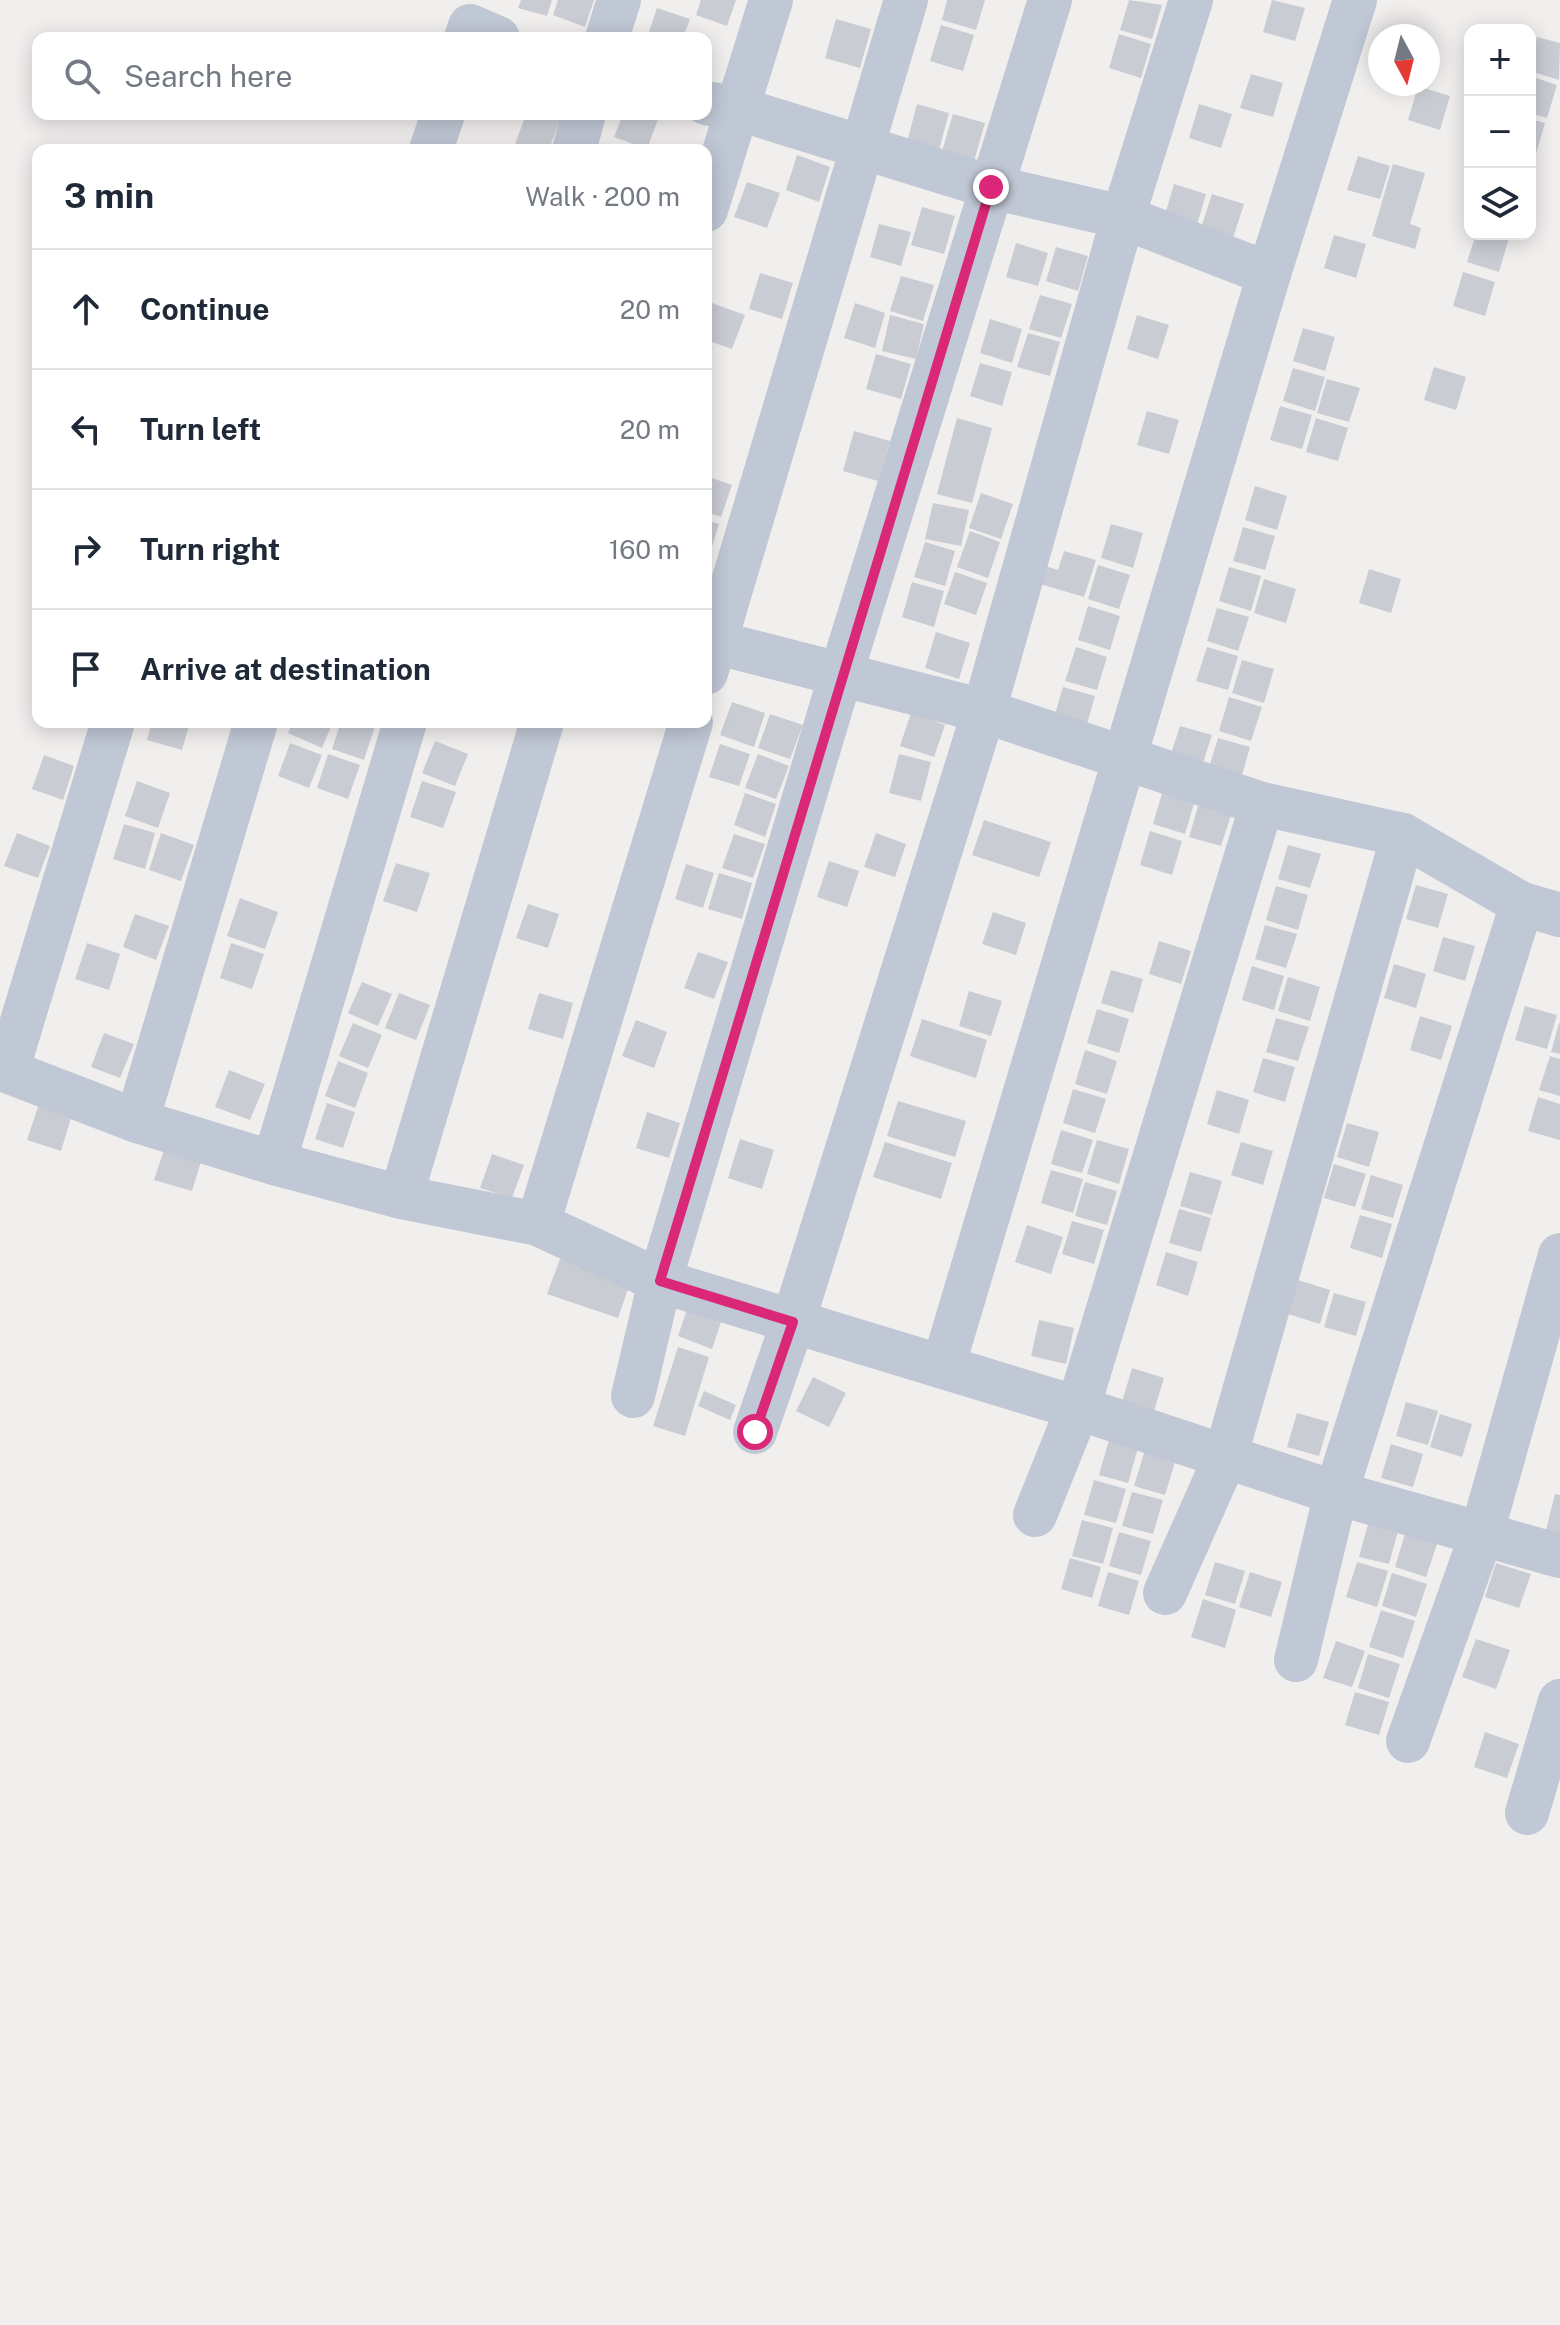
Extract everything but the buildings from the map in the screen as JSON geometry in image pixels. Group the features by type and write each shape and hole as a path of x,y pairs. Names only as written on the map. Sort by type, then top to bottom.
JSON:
{"street":[{"path":"609,32 619,0"},
{"path":"712,171 722,106 771,0"},
{"path":"712,642 906,0"},
{"path":"633,1396 660,1281 841,674 1050,0"},
{"path":"755,1432 793,1322 984,711 1123,217 1191,0"},
{"path":"943,1367 1269,274 1355,0"},
{"path":"468,32 470,26 484,32"},
{"path":"722,106 991,187 1123,217 1269,274"},
{"path":"433,144 441,120"},
{"path":"576,144 582,120"},
{"path":"712,652 841,674 984,711 1262,804 1403,835 1541,909 1336,1493 1296,1660"},
{"path":"111,728 7,1071 137,1121 274,1163 401,1197 538,1224 660,1281 1078,1408 1336,1493 1560,1556"},
{"path":"137,1121 254,728"},
{"path":"274,1163 403,728"},
{"path":"401,1197 540,728"},
{"path":"538,1224 689,728"},
{"path":"1035,1515 1078,1408 1262,804"},
{"path":"1165,1593 1225,1458 1403,835"},
{"path":"1408,1741 1481,1536 1560,1255"},
{"path":"1527,1813 1560,1701"}],"route":[{"path":"755,1432 793,1322 660,1281 841,674 991,187"}]}
